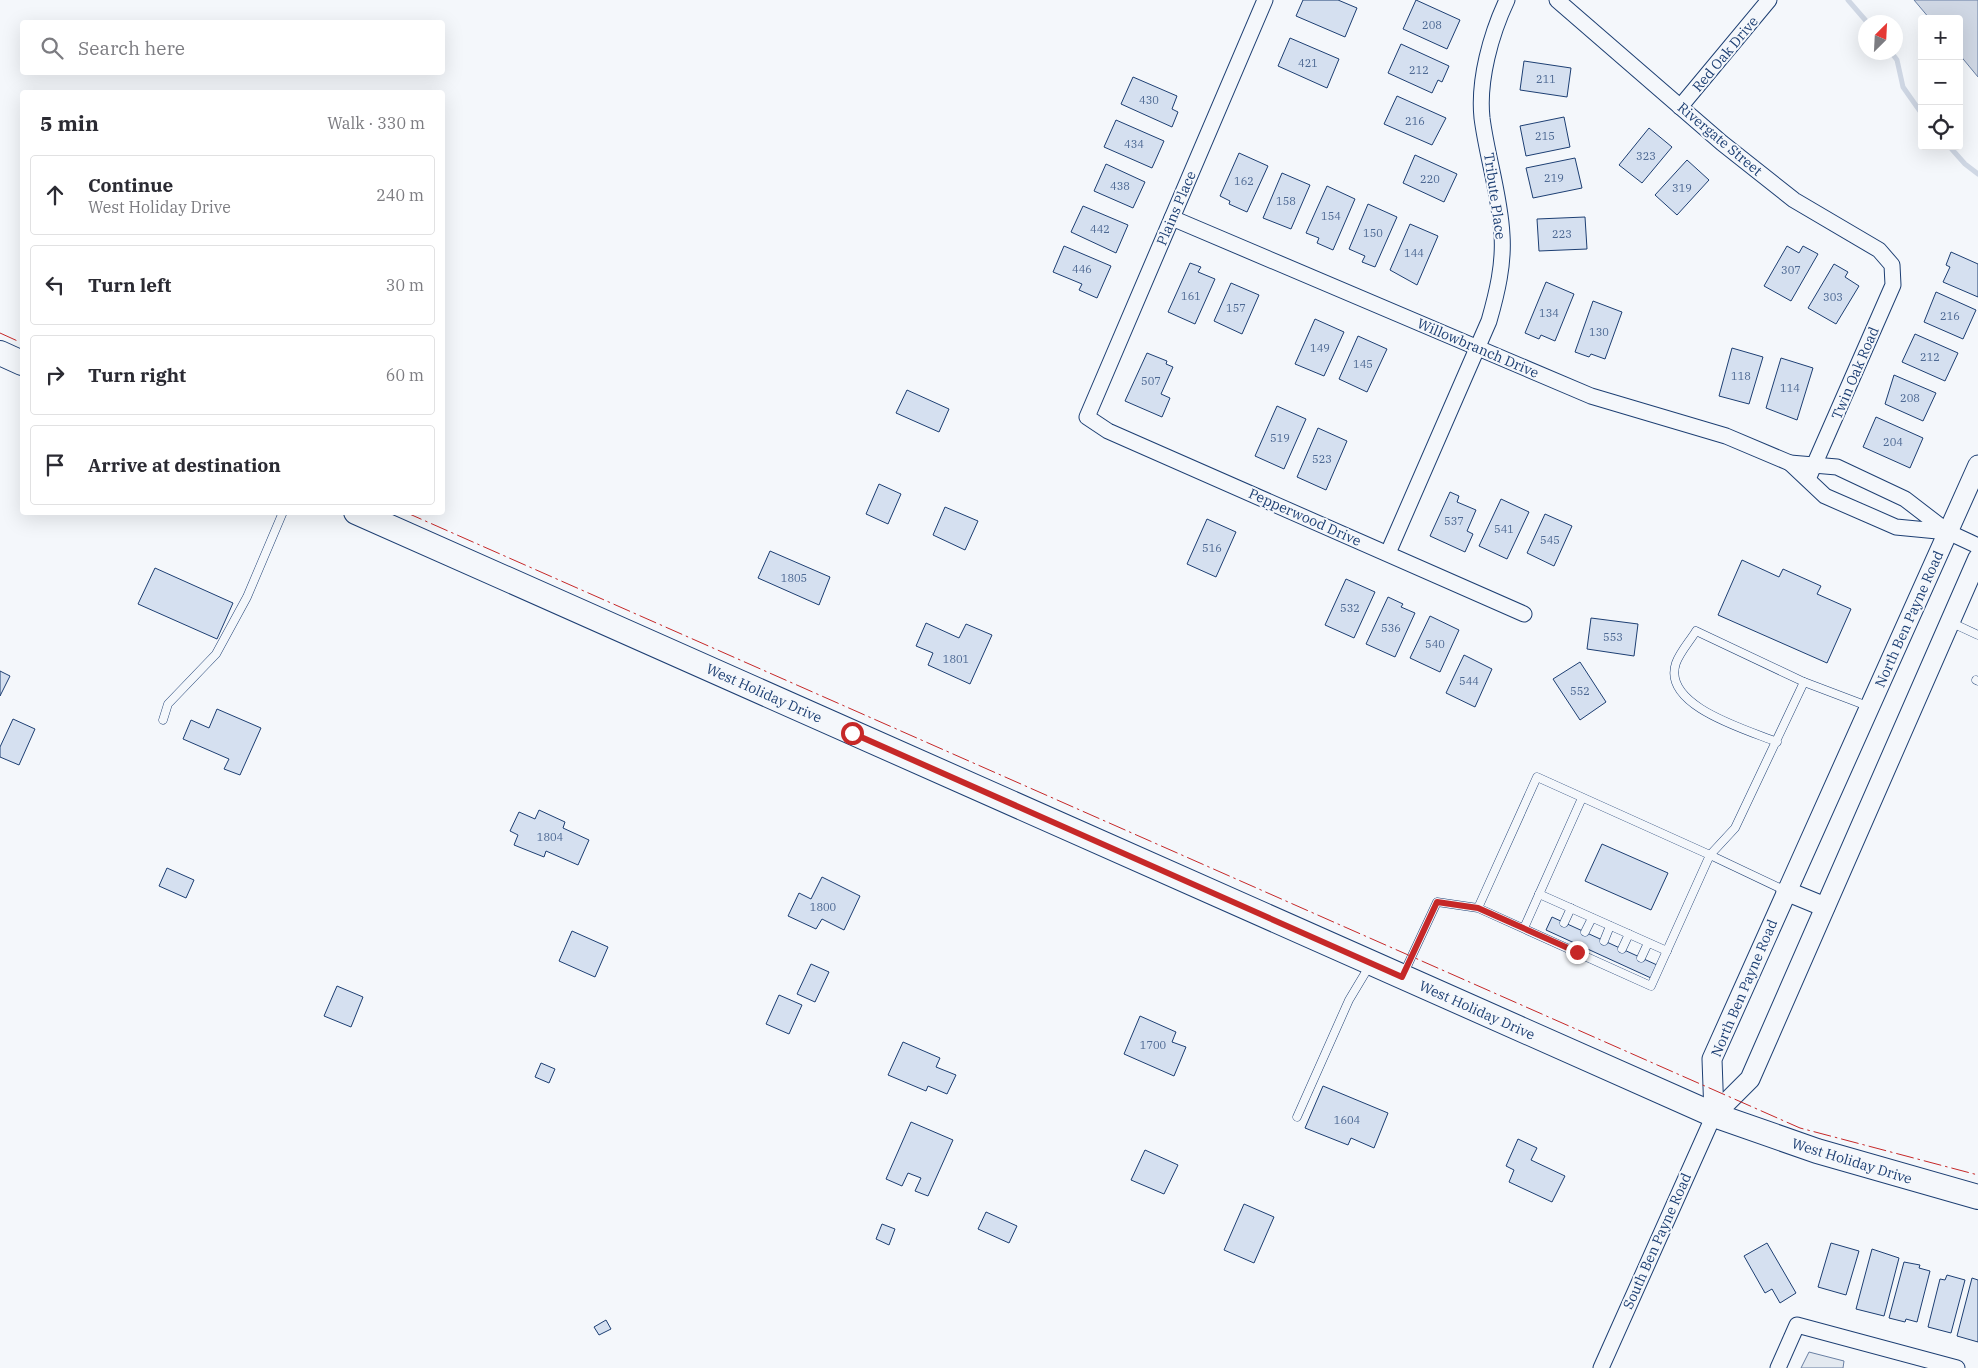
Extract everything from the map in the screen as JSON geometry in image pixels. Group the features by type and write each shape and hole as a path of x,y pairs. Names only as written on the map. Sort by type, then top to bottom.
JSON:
{"main road":[{"path":"0,353 20,362"},
{"name":"West Holiday Drive","path":"363,515 1714,1115 1817,1151 1978,1197"}],"street":[{"name":"Plains Place","path":"1087,417 1265,0"},
{"name":"Tribute Place","path":"1388,553 1489,321 1497,292 1503,236 1500,210 1482,117 1483,88 1489,52 1500,15 1507,0"},
{"name":"Rivergate Street","path":"1557,0 1680,106 1794,200 1879,250 1892,265"},
{"name":"Red Oak Drive","path":"1680,106 1769,0"},
{"name":"Willowbranch Drive","path":"1172,218 1591,396 1726,436 1790,463 1837,468 1905,499 1948,532 1978,546"},
{"name":"Twin Oak Road","path":"1808,480 1893,285 1892,265"},
{"name":"Pepperwood Drive","path":"1087,417 1108,431 1524,614"},
{"name":"Willowbranch Drive","path":"1790,463 1825,496 1896,527 1948,532"},
{"name":"North Ben Payne Road","path":"1714,1115 1712,1059 1978,465"},
{"path":"1714,1115 1750,1079 1978,558"},
{"path":"1786,891 1825,907"},
{"name":"South Ben Payne Road","path":"1601,1368 1714,1115"},
{"path":"1778,1368 1797,1325 1937,1365 1957,1368"}],"lane":[{"path":"163,720 168,704 216,654 247,597 282,515"},
{"path":"1950,622 1978,635"},
{"path":"1777,742 1698,709 1685,699 1676,684 1675,664 1696,631 1804,682 1870,707"},
{"path":"1402,977 1437,902 1478,908 1524,928 1557,939 1634,974 1651,986 1710,856 1735,828 1804,682"},
{"path":"1478,908 1537,777 1786,891"},
{"path":"1524,928 1582,798"},
{"path":"1539,894 1667,951"},
{"path":"1564,923 1571,908"},
{"path":"1586,932 1592,918"},
{"path":"1604,940 1610,926"},
{"path":"1622,949 1629,934"},
{"path":"1641,958 1648,943"},
{"path":"1297,1117 1349,1000 1371,963"}],"shaded area":[{"path":"1914,0 1978,0 1978,77 1963,59 1963,15 1927,15"},
{"path":"1809,1352 1844,1361 1843,1368 1801,1368"}],"building":[{"path":"1303,0 1338,0 1357,8 1345,37 1296,16"},
{"path":"1416,0 1460,20 1447,49 1403,29"},
{"path":"1290,38 1339,59 1327,88 1278,66"},
{"path":"1401,44 1449,66 1442,82 1438,80 1432,93 1388,73"},
{"path":"1524,61 1571,68 1567,97 1520,90"},
{"path":"1133,77 1177,96 1172,109 1178,112 1172,127 1121,104"},
{"path":"1397,96 1446,118 1432,145 1384,124"},
{"path":"1564,117 1570,147 1526,156 1520,126"},
{"path":"1116,120 1164,141 1152,168 1104,147"},
{"path":"1649,128 1672,147 1642,183 1619,165"},
{"path":"1239,153 1268,166 1247,212 1229,204 1230,201 1220,196"},
{"path":"1415,155 1457,174 1444,202 1403,183"},
{"path":"1575,158 1582,188 1533,198 1526,168"},
{"path":"1687,160 1709,180 1677,215 1655,195"},
{"path":"1106,164 1145,182 1133,208 1094,191"},
{"path":"1282,173 1310,185 1291,229 1263,218"},
{"path":"1327,186 1355,199 1333,250 1317,243 1319,238 1306,233"},
{"path":"1368,204 1397,217 1375,267 1362,262 1365,256 1349,249"},
{"path":"1083,206 1128,225 1116,253 1071,232"},
{"path":"1585,217 1587,249 1539,251 1537,219"},
{"path":"1410,224 1438,236 1417,285 1390,270"},
{"path":"1064,246 1111,266 1097,298 1079,290 1082,284 1053,272"},
{"path":"1787,246 1799,253 1803,246 1818,254 1791,301 1764,286"},
{"path":"1951,252 1978,264 1978,297 1943,282 1950,267 1946,265"},
{"path":"1190,263 1201,267 1198,272 1215,279 1195,324 1168,312"},
{"path":"1834,264 1848,272 1845,277 1859,286 1836,324 1808,308"},
{"path":"1546,282 1574,294 1555,341 1541,335 1539,339 1525,333"},
{"path":"1231,283 1259,295 1242,334 1214,321"},
{"path":"1936,292 1976,310 1963,339 1924,322"},
{"path":"1593,301 1622,312 1605,359 1591,354 1589,357 1575,352"},
{"path":"1315,319 1344,332 1324,376 1295,364"},
{"path":"1915,334 1958,353 1945,381 1902,362"},
{"path":"1358,336 1387,349 1367,392 1339,379"},
{"path":"1732,348 1763,357 1749,404 1719,396"},
{"path":"1147,353 1167,361 1166,364 1173,367 1161,394 1170,398 1162,417 1125,401"},
{"path":"1781,358 1813,368 1797,420 1766,408"},
{"path":"1894,375 1936,393 1923,421 1885,404"},
{"path":"907,390 949,409 939,432 896,413"},
{"path":"1277,406 1306,419 1284,469 1255,456"},
{"path":"1876,417 1923,438 1910,468 1863,447"},
{"path":"1318,428 1347,441 1326,490 1297,477"},
{"path":"879,484 901,494 888,524 866,514"},
{"path":"1450,492 1459,496 1457,502 1476,510 1467,531 1473,534 1465,552 1430,536"},
{"path":"1501,499 1529,512 1507,559 1479,546"},
{"path":"945,507 978,521 965,550 933,535"},
{"path":"1545,514 1572,526 1554,566 1527,553"},
{"path":"1207,519 1236,532 1216,577 1187,564"},
{"path":"770,551 830,577 819,605 758,578"},
{"path":"1742,560 1779,577 1783,569 1821,586 1817,594 1851,609 1827,663 1718,615"},
{"path":"155,568 233,603 217,639 138,604"},
{"path":"1346,579 1375,592 1354,638 1325,625"},
{"path":"1388,597 1403,604 1401,607 1415,613 1395,657 1366,644"},
{"path":"1430,616 1459,630 1440,672 1410,658"},
{"path":"1591,618 1638,624 1634,656 1587,649"},
{"path":"926,623 959,638 966,624 992,635 970,684 928,665 933,653 916,646"},
{"path":"1464,655 1492,669 1475,707 1446,693"},
{"path":"1580,662 1606,702 1580,720 1553,679"},
{"path":"0,671 10,676 0,696"},
{"path":"217,709 261,728 240,775 224,769 229,759 183,739 191,720 209,728"},
{"path":"13,719 35,729 19,765 0,757 0,747"},
{"path":"539,810 565,822 563,828 589,840 578,865 546,851 544,857 514,845 518,835 510,831 519,812 535,819"},
{"path":"1602,844 1668,873 1651,910 1585,881"},
{"path":"167,868 194,880 186,898 159,886"},
{"path":"822,877 860,896 844,930 822,919 816,929 788,916 799,893 811,899"},
{"path":"1552,917 1657,965 1651,978 1546,930"},
{"path":"572,931 608,947 595,977 559,961"},
{"path":"811,964 829,972 815,1002 797,994"},
{"path":"337,986 363,997 351,1027 324,1016"},
{"path":"779,995 802,1005 789,1034 766,1024"},
{"path":"1140,1016 1176,1032 1172,1042 1186,1047 1174,1076 1124,1054"},
{"path":"903,1042 940,1058 936,1067 956,1075 947,1094 928,1086 926,1091 888,1075"},
{"path":"541,1063 555,1069 549,1083 535,1077"},
{"path":"1323,1086 1388,1113 1374,1148 1351,1138 1348,1145 1305,1128"},
{"path":"911,1122 953,1140 928,1196 915,1191 921,1178 908,1173 902,1186 886,1179"},
{"path":"1518,1139 1537,1148 1531,1160 1565,1176 1552,1202 1509,1182 1514,1170 1506,1166"},
{"path":"1145,1150 1178,1165 1164,1194 1131,1180"},
{"path":"1244,1204 1274,1217 1254,1263 1224,1250"},
{"path":"986,1212 1017,1226 1009,1243 978,1229"},
{"path":"882,1224 895,1229 889,1245 876,1239"},
{"path":"1767,1243 1796,1293 1780,1303 1772,1289 1765,1293 1744,1256"},
{"path":"1831,1243 1859,1251 1846,1295 1818,1287"},
{"path":"1872,1249 1899,1258 1884,1316 1856,1309"},
{"path":"1904,1262 1920,1265 1919,1268 1930,1271 1917,1322 1906,1319 1905,1322 1889,1318"},
{"path":"1947,1275 1965,1280 1951,1333 1928,1327 1940,1279 1945,1280"},
{"path":"1972,1278 1978,1280 1978,1342 1957,1336"},
{"path":"606,1320 611,1329 599,1335 594,1327"}],"waterway":[{"path":"1848,0 1861,15"},
{"path":"1897,60 1903,87 1918,108"},
{"path":"1953,150 1965,164 1978,174"}],"power":[{"path":"0,333 20,342"},
{"path":"412,515 1800,1128 1978,1175"}],"route":[{"path":"852,733 1402,977 1437,902 1478,908 1577,952"}]}
